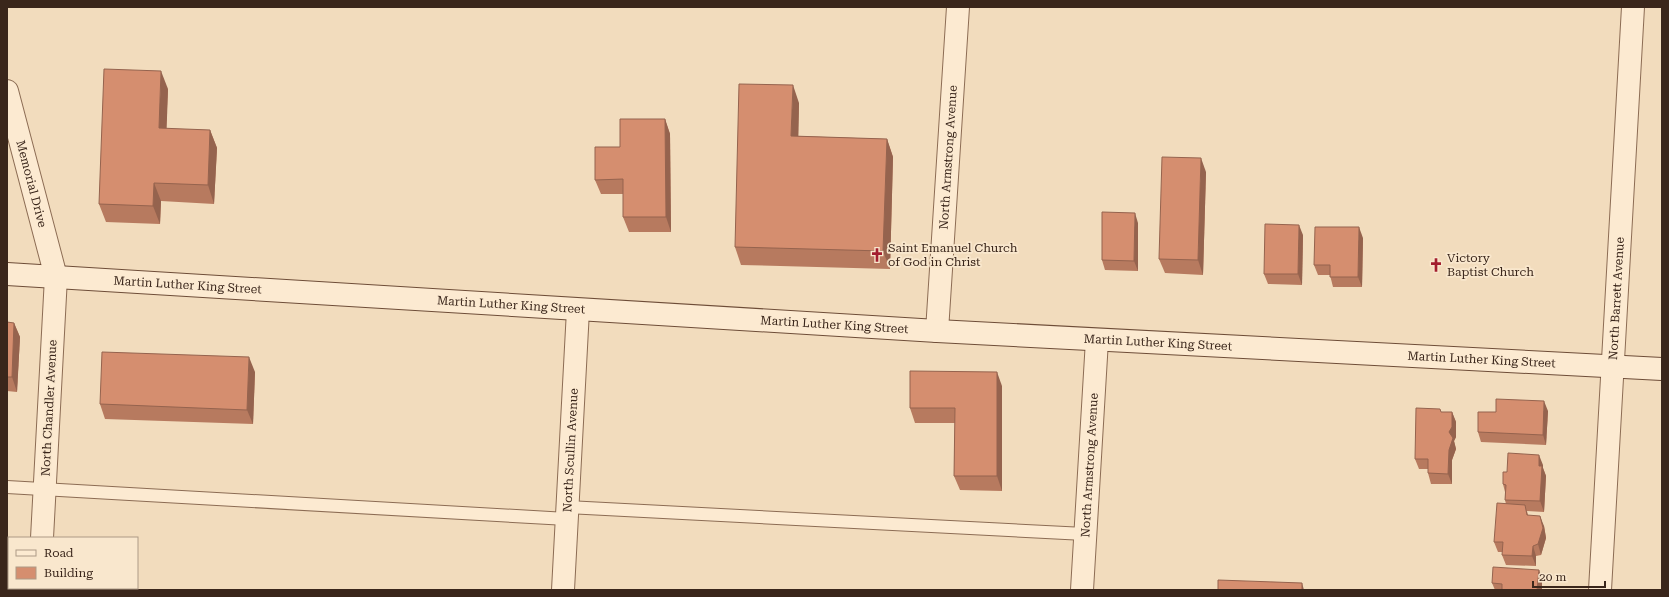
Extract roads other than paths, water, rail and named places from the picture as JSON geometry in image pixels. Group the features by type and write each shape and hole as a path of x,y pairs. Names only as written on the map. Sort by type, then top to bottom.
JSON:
{"street":[{"name":"North Armstrong Avenue","path":"937,331 958,7"},
{"name":"North Barrett Avenue","path":"1600,590 1633,7"},
{"name":"Memorial Drive","path":"7,91 56,277"},
{"name":"Martin Luther King Street","path":"7,274 937,331 1662,369"},
{"name":"North Chandler Avenue","path":"42,537 56,277"},
{"name":"North Scullin Avenue","path":"563,590 578,310"},
{"name":"North Armstrong Avenue","path":"1082,590 1097,340"}],"lane":[{"path":"7,487 567,513 1085,534"}],"place":[{"name":"Saint Emanuel Church of God in Christ","path":"877,255"},
{"name":"Victory Baptist Church","path":"1436,265"}]}
